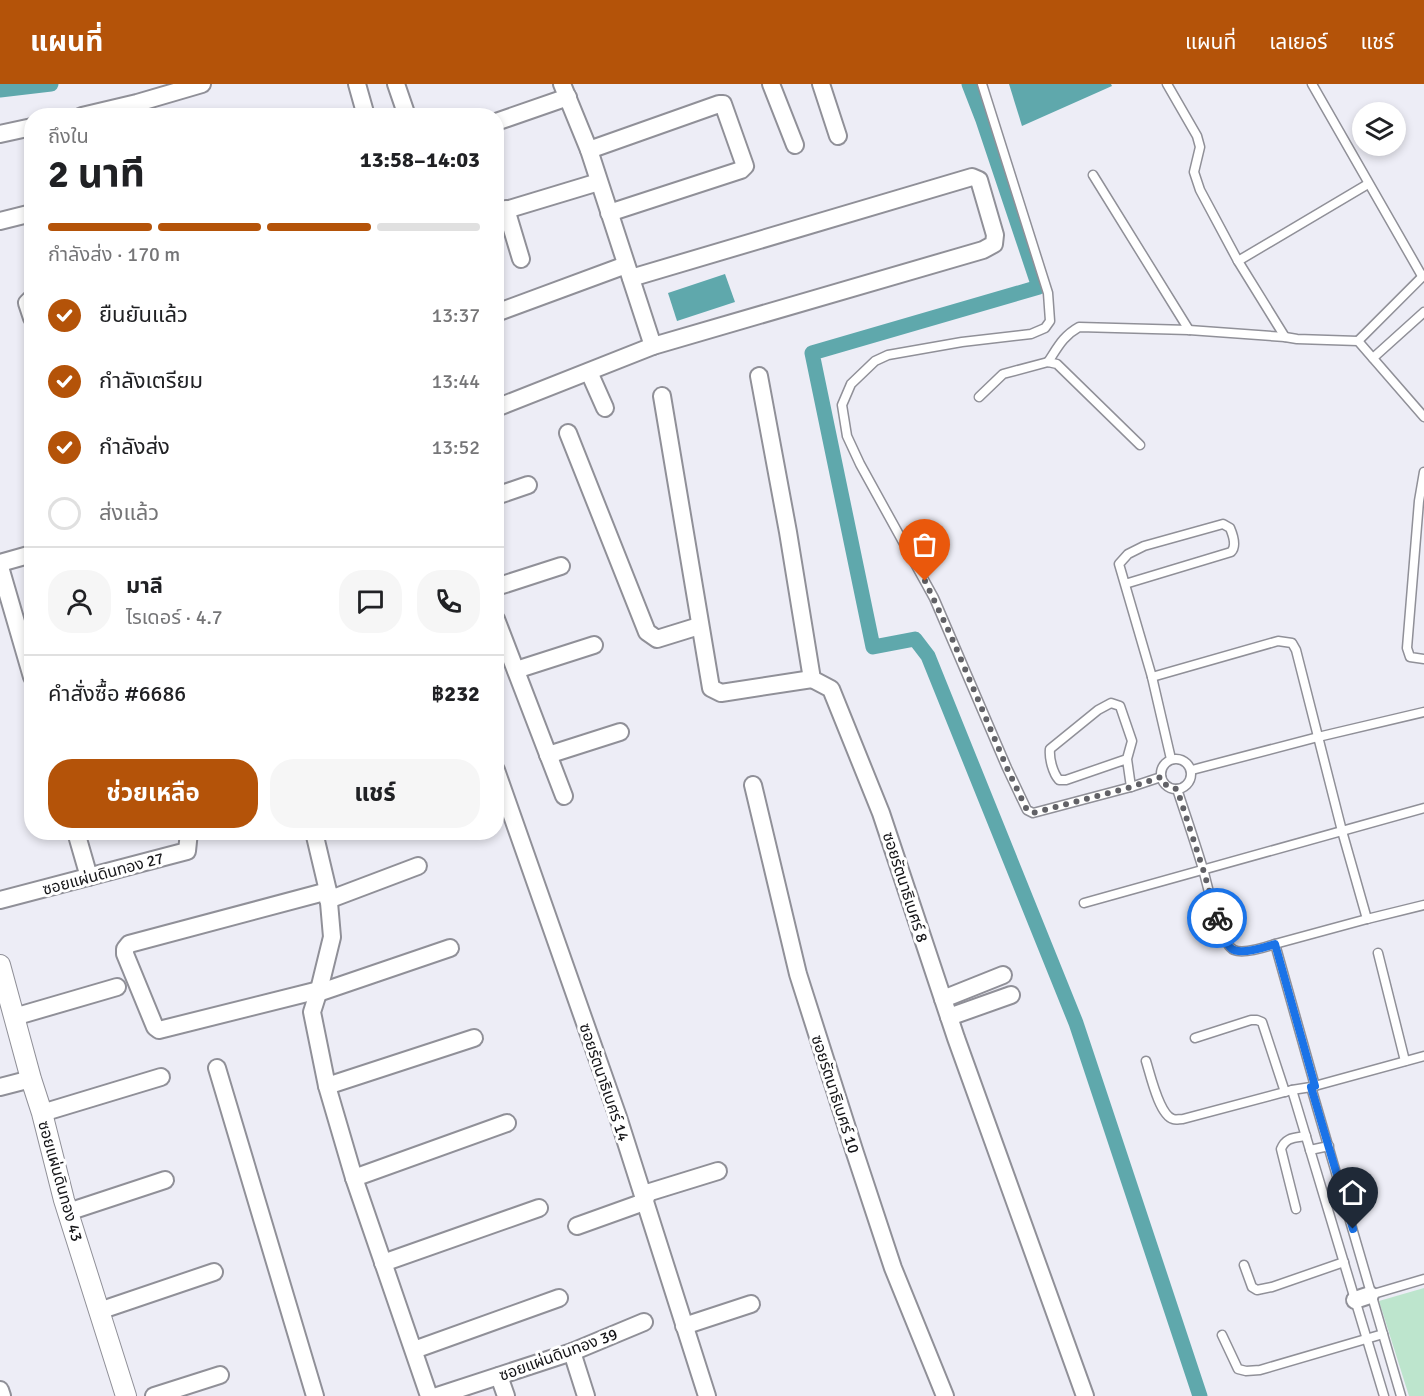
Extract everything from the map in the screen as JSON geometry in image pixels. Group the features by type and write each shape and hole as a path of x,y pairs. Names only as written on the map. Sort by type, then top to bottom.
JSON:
{"street":[{"path":"116,108 202,84"},
{"path":"357,84 364,108"},
{"path":"387,84 394,108"},
{"path":"396,84 404,108"},
{"path":"771,84 795,145"},
{"path":"821,84 838,136"},
{"path":"504,118 565,91 589,150 653,346"},
{"path":"589,150 723,104 746,166 741,170 609,213"},
{"path":"0,134 24,129"},
{"path":"504,311 629,272 972,177 979,180 995,234 994,244 983,250 653,346 504,405"},
{"path":"504,210 592,184"},
{"path":"0,221 24,215"},
{"path":"504,218 521,259"},
{"path":"589,372 604,408"},
{"path":"662,396 711,688 721,693 812,679 759,376"},
{"path":"568,433 647,632 657,639 699,626"},
{"path":"504,493 528,484"},
{"path":"24,557 0,565 24,649"},
{"path":"504,584 561,566"},
{"path":"504,639 564,796"},
{"path":"516,670 594,645"},
{"name":"ซอยรัตนาธิเบศร์ 8","path":"812,679 831,689 881,813 949,1017 1085,1396"},
{"path":"548,755 620,732"},
{"name":"ซอยรัตนาธิเบศร์ 10","path":"753,785 802,985 851,1142 893,1268 945,1396"},
{"name":"ซอยรัตนาธิเบศร์ 14","path":"504,794 618,1116 707,1396"},
{"path":"78,840 89,877"},
{"name":"ซอยแผ่นดินทอง 27","path":"0,900 187,851 188,840"},
{"path":"316,840 328,896 332,937 312,1012 327,1086 354,1178 429,1396"},
{"path":"418,866 328,896 129,944 125,954 155,1027 159,1030 319,991 450,948"},
{"name":"ซอยแผ่นดินทอง 43","path":"0,965 68,1212 126,1396"},
{"path":"943,999 1003,975"},
{"path":"14,1017 117,987"},
{"path":"949,1017 1011,995"},
{"path":"327,1086 474,1038"},
{"path":"216,1068 315,1396"},
{"path":"42,1113 161,1077"},
{"path":"0,1087 31,1079"},
{"path":"354,1178 507,1123"},
{"path":"578,1226 644,1202 651,1192 718,1171"},
{"path":"68,1212 165,1180"},
{"path":"384,1263 539,1208"},
{"path":"99,1311 214,1272"},
{"path":"414,1350 559,1298"},
{"path":"684,1326 751,1304"},
{"name":"ซอยแผ่นดินทอง 39","path":"437,1396 572,1352 644,1322"},
{"path":"572,1352 586,1396"},
{"path":"154,1396 220,1375"},
{"path":"499,1376 506,1396"},
{"path":"0,1390 2,1396"}],"lane":[{"path":"982,84 1048,293 1050,321 1045,328 1031,334 962,342 888,355 875,361 851,384 842,405 848,436 860,464 934,598 1027,810 1033,813 1161,777"},
{"path":"1167,84 1197,136 1200,147 1194,172 1200,190 1238,261 1285,337"},
{"path":"1048,362 1061,341 1079,327 1189,330 1297,339 1358,340 1423,275 1368,184 1312,84"},
{"path":"1093,175 1189,330"},
{"path":"1238,261 1368,184"},
{"path":"1373,358 1424,312"},
{"path":"1358,340 1421,405 1424,417"},
{"path":"979,397 1004,374 1048,362 1057,364 1140,445"},
{"path":"1424,472 1407,648 1410,657 1424,659"},
{"path":"1125,584 1231,552 1234,546 1230,528 1223,524 1144,546 1128,554 1119,564 1152,677 1171,759"},
{"path":"1152,677 1278,641 1292,644 1296,650 1342,831 1367,918"},
{"path":"1127,759 1076,777 1059,780 1055,776 1049,753 1050,749 1098,710 1111,703 1120,706 1132,741 1127,759 1131,787"},
{"path":"1192,770 1318,736 1424,712"},
{"path":"1171,759 1181,759 1190,765 1192,770 1187,785 1177,789 1167,786 1161,777 1163,767 1171,759"},
{"path":"1177,789 1215,913 1232,950 1239,952 1275,944 1367,918 1424,905"},
{"path":"1084,903 1424,808"},
{"path":"1275,944 1353,1229 1367,1339 1384,1396"},
{"path":"1378,953 1405,1061"},
{"path":"1195,1038 1251,1020 1262,1022 1306,1136 1344,1262 1383,1334 1401,1396"},
{"path":"1146,1060 1158,1101 1172,1119 1183,1119 1289,1091 1313,1087 1424,1056"},
{"path":"1296,1209 1281,1149 1285,1141 1306,1136"},
{"path":"1310,1150 1329,1146"},
{"path":"1336,1234 1353,1229"},
{"path":"1244,1265 1251,1287 1257,1290 1344,1262"},
{"path":"1363,1297 1424,1279"},
{"path":"1222,1335 1238,1369 1246,1371 1260,1370 1383,1334"}],"green space":[{"path":"1424,1288 1424,1396 1409,1396 1379,1301"}],"water":[{"path":"1009,84 1111,84 1112,86 1022,126"},
{"path":"725,274 735,302 677,321 668,293"}],"waterway":[{"path":"0,90 51,84"},
{"path":"969,84 1039,287 812,353 873,647 915,639 928,656 1076,1023 1200,1396"}],"way so far":[{"path":"925,581 1027,810 1033,813 1161,777 1167,786 1177,789 1217,918"}],"route":[{"path":"1217,918 1232,950 1239,952 1275,944 1315,1086 1311,1087 1353,1229"}]}
